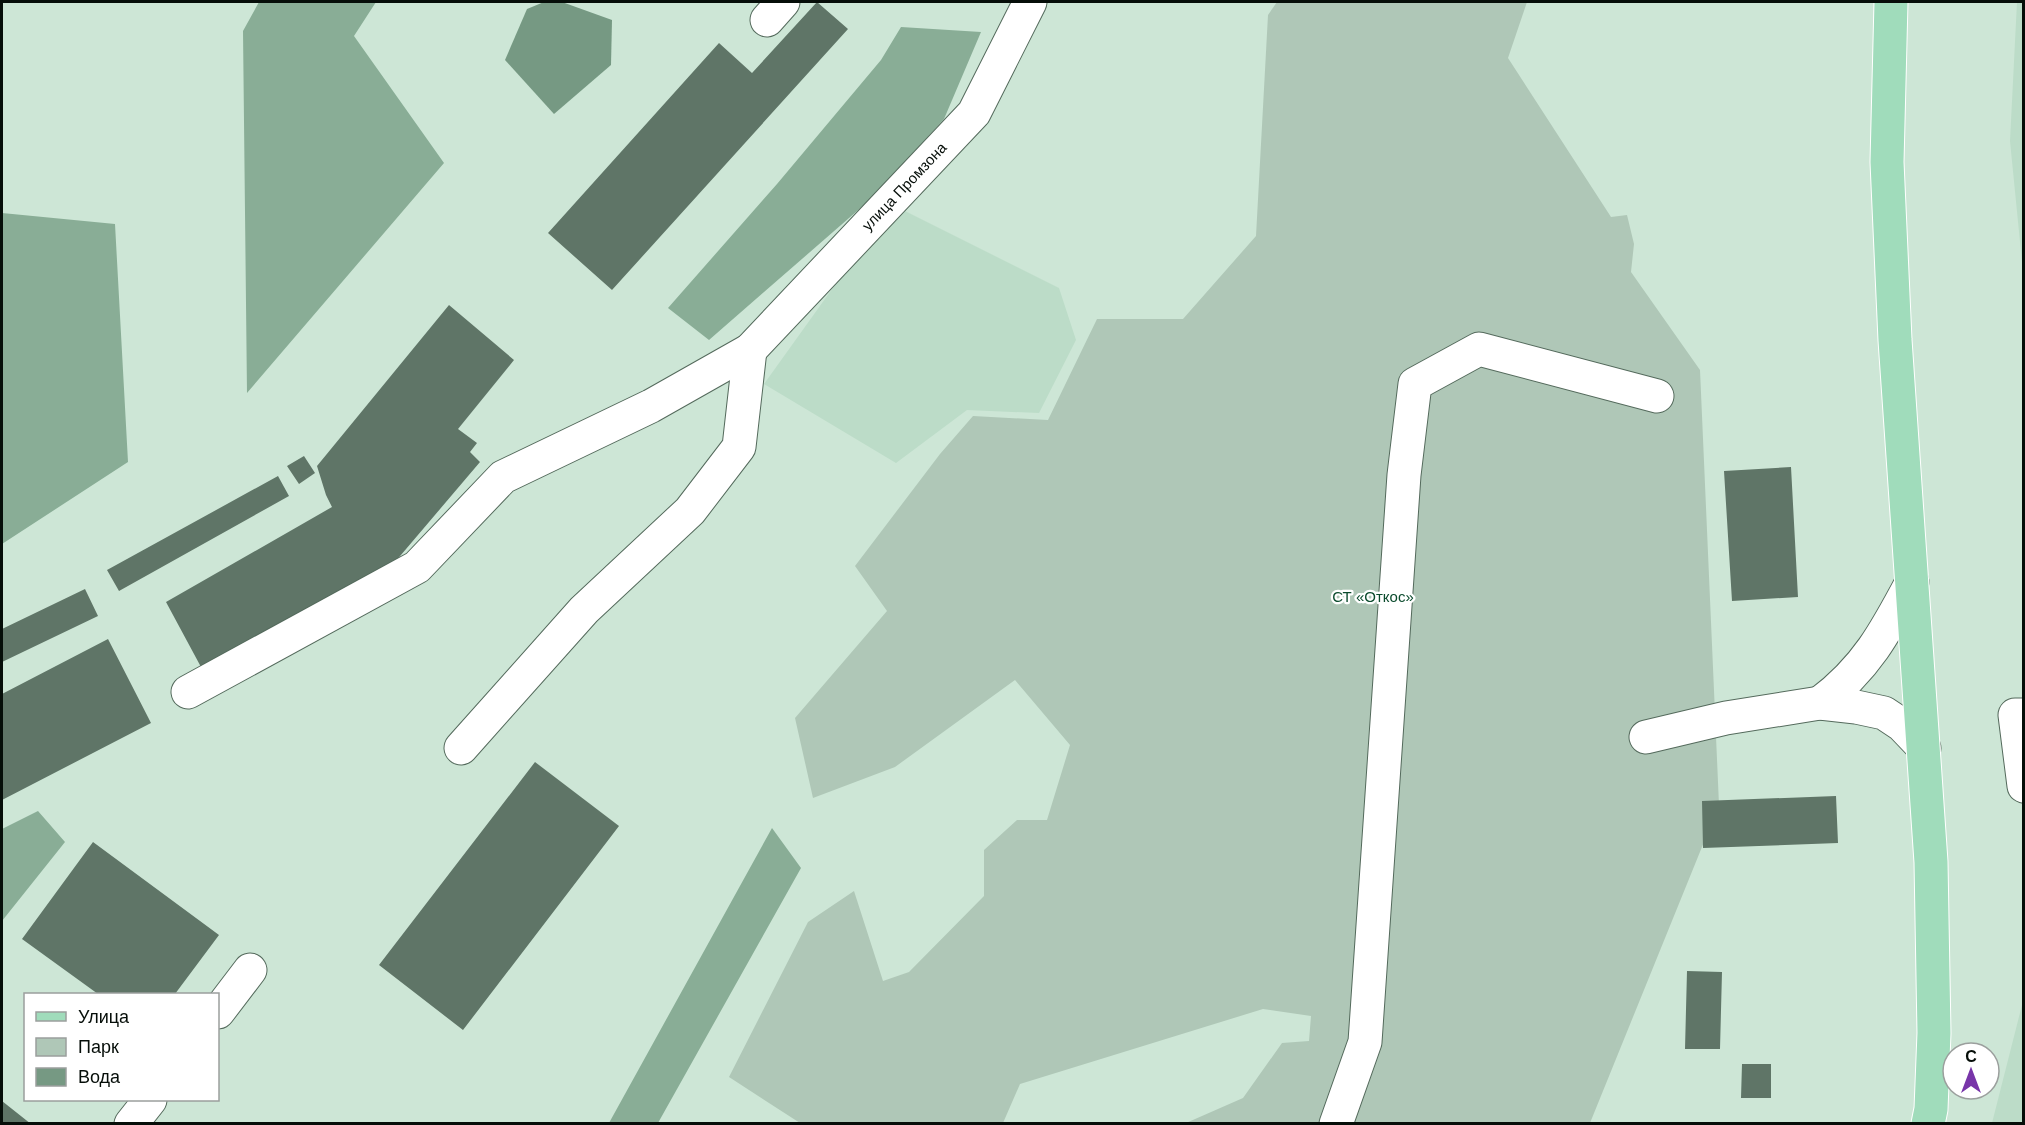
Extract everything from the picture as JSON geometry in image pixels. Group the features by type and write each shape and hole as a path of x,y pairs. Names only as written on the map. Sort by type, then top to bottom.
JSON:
{"main road":[{"path":"1891,2 1887,162 1895,340 1931,862 1934,1033 1931,1109 1928,1124"}],"street":[{"name":"улица Промзона","path":"188,692 417,567 503,477 651,405 750,350 974,113 1030,2"},
{"path":"1336,1124 1365,1042 1404,475 1415,384 1479,349 1657,396"},
{"path":"461,748 584,610 690,511 739,447 750,350"},
{"path":"1820,704 1858,670 1887,628 1912,582"},
{"path":"1646,737 1726,718 1820,704 1856,707 1884,713 1902,724 1924,748"},
{"path":"2024,714 2015,714 2024,786"},
{"path":"219,1011 250,970"},
{"path":"131,1124 149,1101"}],"shaded area":[{"path":"259,2 376,2 354,36 444,163 247,393 243,31"},
{"path":"2017,2 2024,2 2023,272 2010,141"},
{"path":"901,27 981,32 944,119 872,198 709,340 668,308 777,184 881,60"},
{"path":"905,211 1059,288 1076,340 1039,413 967,410 896,463 764,384 840,278"},
{"path":"2,213 115,224 128,462 2,544"},
{"path":"38,811 65,842 2,921 2,829"},
{"path":"772,828 801,868 658,1123 609,1123"},
{"path":"2023,1001 2023,1123 1992,1123 1998,1101 2001,1101 2001,1088"}],"green space":[{"name":"СТ «Откос»","path":"1277,2 1527,2 1508,58 1611,217 1627,215 1634,244 1631,272 1700,370 1719,805 1590,1123 1186,1123 1243,1098 1282,1043 1309,1041 1311,1016 1263,1009 1020,1084 1003,1123 800,1123 729,1077 808,922 854,891 883,981 909,972 984,896 984,850 1017,820 1047,820 1070,745 1015,680 895,767 813,798 795,718 887,611 855,566 940,454 973,416 1048,420 1097,319 1183,319 1256,236 1268,15"}],"water":[{"path":"544,2 562,2 612,20 611,65 554,114 505,60 527,9"}],"building":[{"path":"817,2 848,29 612,290 548,233 719,43 752,73"},
{"path":"449,305 514,360 458,429 477,443 470,452 480,462 395,562 201,667 166,602 332,507 317,466"},
{"path":"304,456 315,473 299,484 287,466"},
{"path":"1791,467 1798,597 1732,601 1724,471"},
{"path":"278,476 289,496 119,591 107,570"},
{"path":"85,589 98,616 2,662 2,629"},
{"path":"108,639 151,723 2,800 2,694"},
{"path":"535,762 619,826 463,1030 379,965"},
{"path":"1836,796 1838,843 1703,848 1702,801"},
{"path":"93,842 219,935 176,993 97,993 22,939"},
{"path":"1687,971 1722,972 1720,1049 1685,1049"},
{"path":"1742,1064 1771,1064 1771,1098 1741,1098"},
{"path":"2,1101 31,1124 2,1124"}]}
